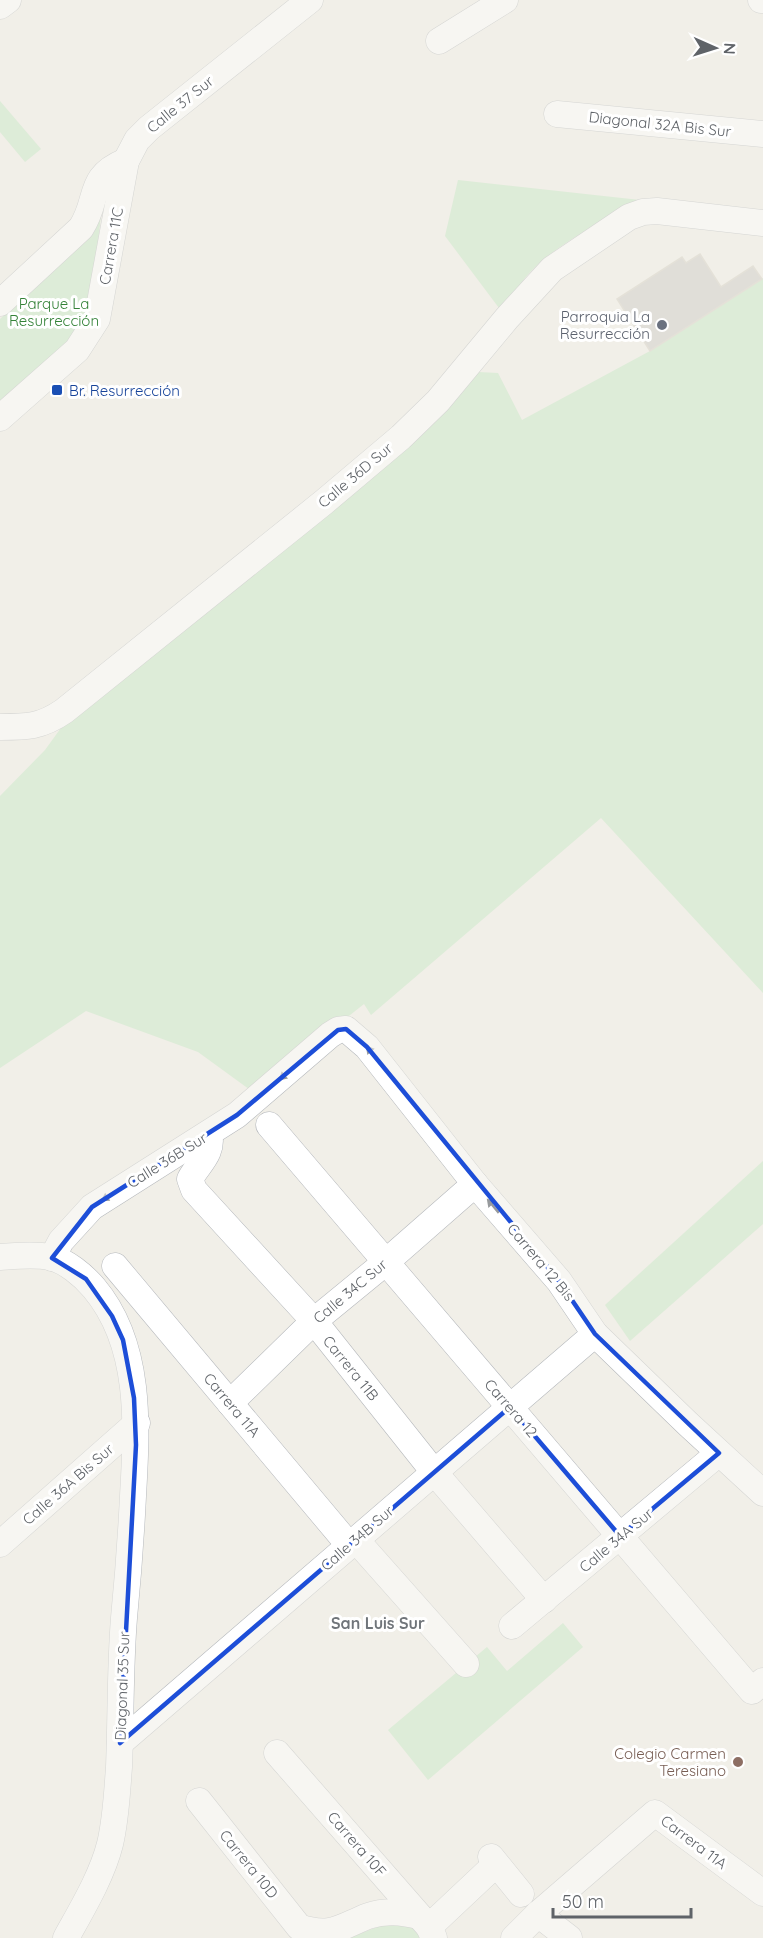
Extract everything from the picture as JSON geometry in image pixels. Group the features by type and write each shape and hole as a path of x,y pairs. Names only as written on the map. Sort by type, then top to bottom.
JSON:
{"street":[{"path":"0,6 8,0"},
{"name":"Calle 37 Sur","path":"0,303 81,228 88,215 96,186 103,175 126,161 137,140 149,128 310,0"},
{"path":"439,41 505,0"},
{"name":"Diagonal 32A Bis Sur","path":"556,114 763,134"},
{"name":"Carrera 11C","path":"0,418 77,350 92,329 100,310 126,161"},
{"name":"Calle 36D Sur","path":"0,727 33,726 48,722 64,711 314,510 401,436 438,401 507,318 552,269 629,217 643,212 657,211 763,224"},
{"name":"Carrera 12 Bis","path":"330,1035 338,1030 346,1029 367,1047 475,1184 560,1281 595,1334 763,1493"},
{"name":"Calle 36B Sur","path":"51,1258 61,1240 92,1207 209,1134 252,1103 330,1035"},
{"name":"Carrera 12","path":"269,1125 620,1536 758,1686"},
{"name":"Carrera 11B","path":"209,1134 211,1142 209,1151 190,1179 191,1185 314,1321 434,1472 544,1600"},
{"name":"Calle 34C Sur","path":"230,1403 314,1321 475,1184"},
{"path":"0,1257 51,1258"},
{"name":"Diagonal 35 Sur","path":"51,1258 74,1269 86,1279 100,1295 112,1316 123,1340 137,1423 123,1630 120,1743 115,1814 110,1845 66,1938"},
{"name":"Carrera 11A","path":"115,1266 230,1403 353,1542 466,1664"},
{"name":"Calle 34B Sur","path":"120,1743 595,1334"},
{"name":"Calle 36A Bis Sur","path":"0,1544 137,1423"},
{"name":"Calle 34A Sur","path":"512,1626 719,1453"},
{"name":"Carrera 10F","path":"277,1753 428,1927"},
{"name":"Carrera 10D","path":"199,1801 299,1927 308,1933 318,1937 329,1937 339,1934 365,1917 384,1912 402,1912 428,1927"},
{"name":"Carrera 11A","path":"538,1914 655,1813 763,1893"},
{"path":"428,1927 494,1861 521,1894"},
{"path":"514,1938 538,1914 570,1938"}],"highlighted area":[{"path":"346,1029 367,1047 559,1281 595,1334 719,1453 620,1536 510,1407 120,1743 136,1445 134,1398 123,1340 112,1316 86,1279 52,1258 92,1207 237,1115 338,1030"}],"green space":[{"path":"0,101 41,149 25,162 0,132"},
{"path":"458,180 640,200 549,255 525,278 502,312 445,236"},
{"name":"Parque La Resurrección","path":"101,215 92,299 80,331 0,401 0,319 86,239"},
{"path":"763,278 763,993 601,818 371,1015 364,1004 253,1092 198,1052 86,1011 0,1068 0,796 45,750 66,721 478,372 498,373 522,420 650,351"},
{"path":"763,1161 763,1224 630,1341 605,1305"},
{"path":"563,1623 583,1647 428,1780 388,1730 487,1647 507,1671"},
{"path":"390,1922 411,1926 425,1938 349,1938"}],"building":[{"name":"Parroquia La Resurrección","path":"700,254 721,287 753,266 762,279 650,351 617,299 682,257 686,263"}],"place":[{"name":"Parroquia La Resurrección","path":"662,325"},
{"name":"Br. Resurrección","path":"57,390"},
{"name":"Colegio Carmen Teresiano","path":"738,1762"}],"district":[{"name":"San Luis Sur","path":"378,1623"}]}
